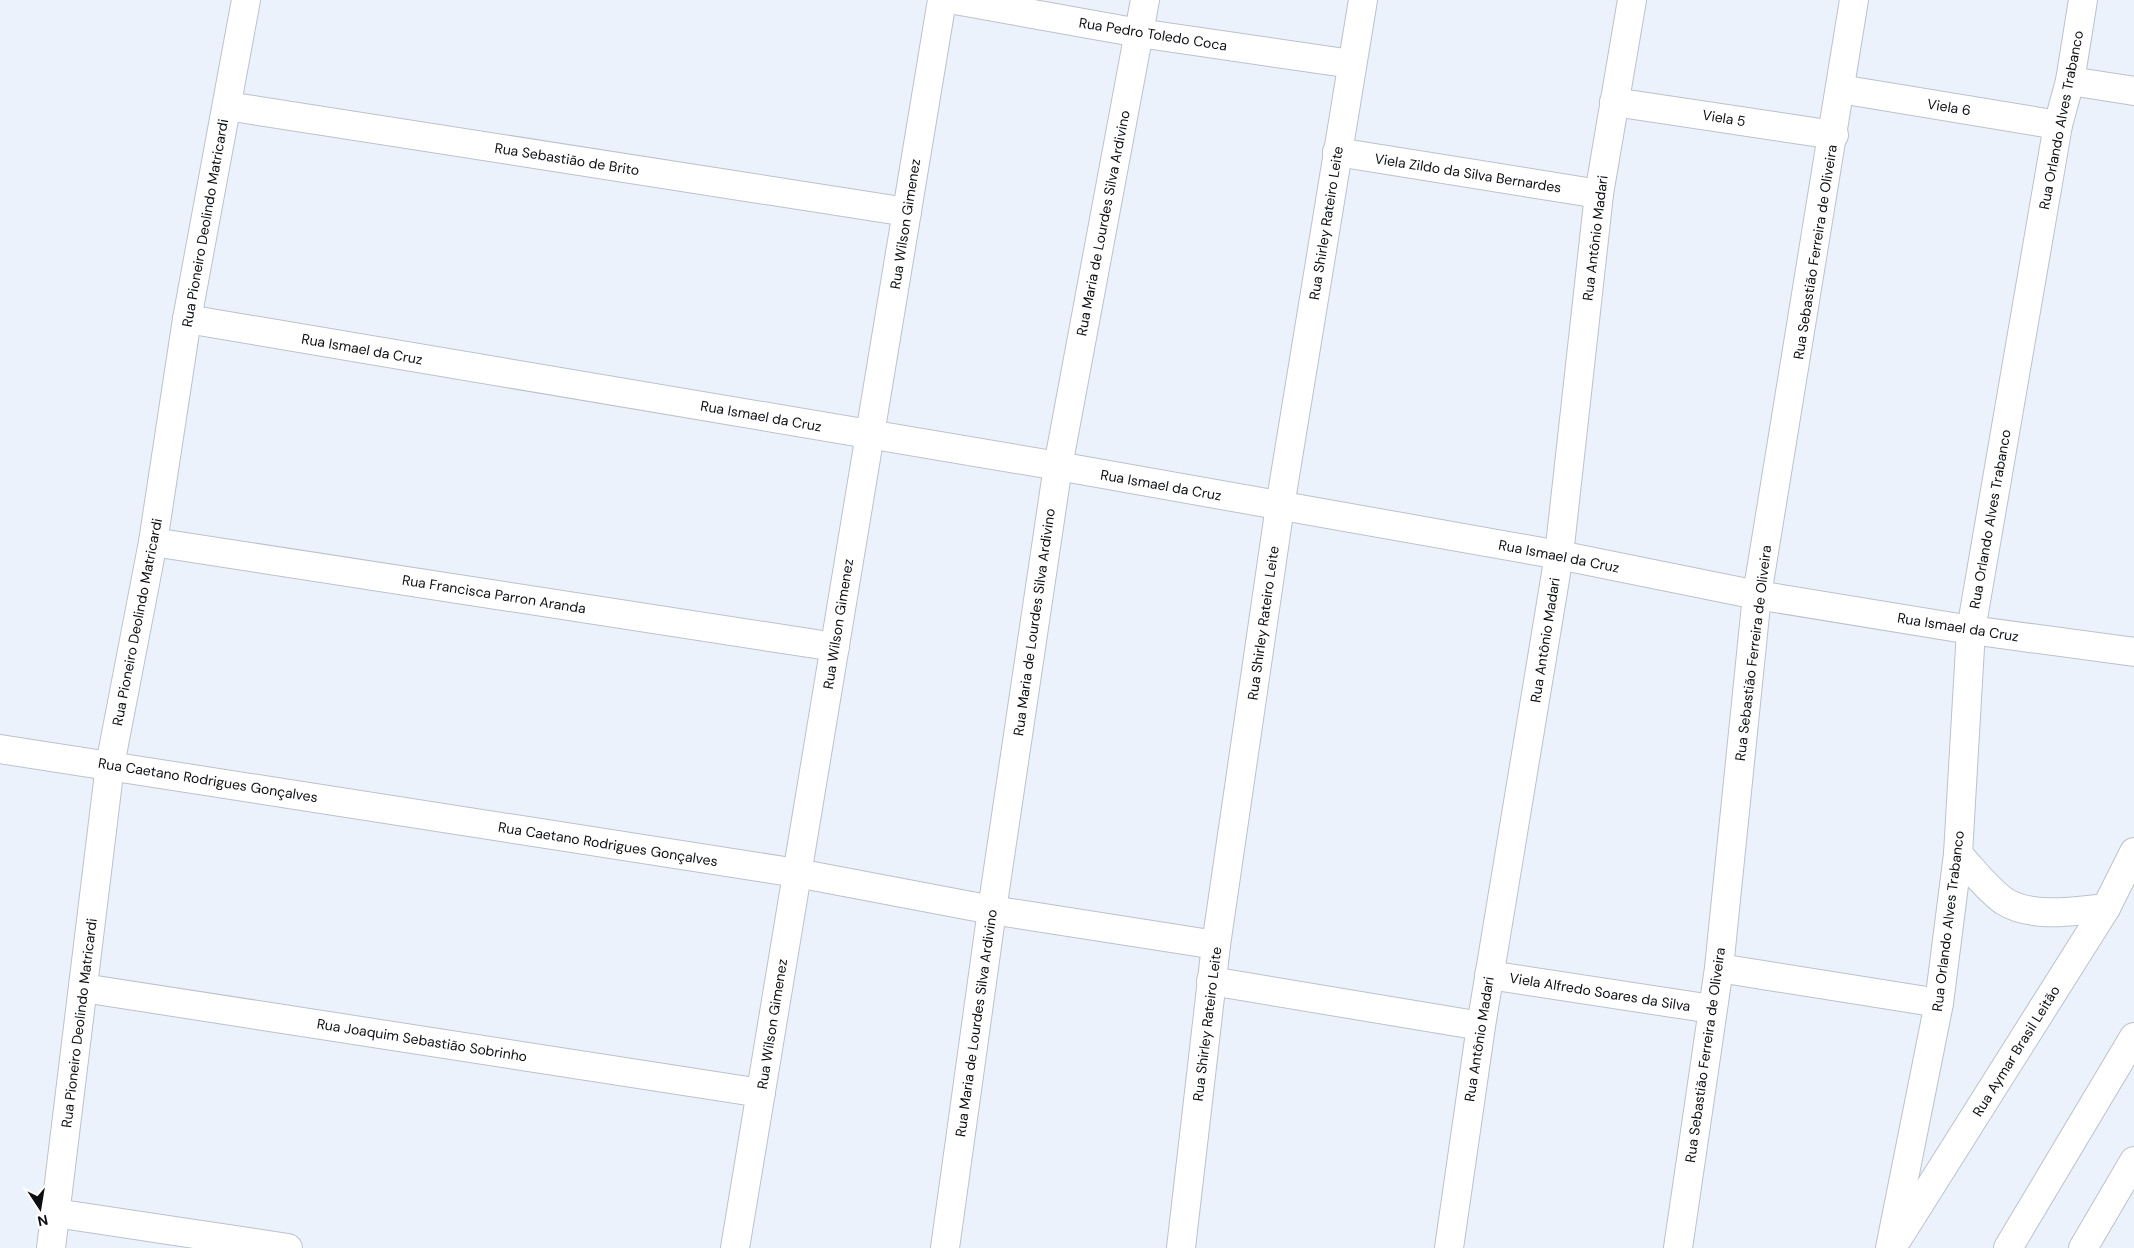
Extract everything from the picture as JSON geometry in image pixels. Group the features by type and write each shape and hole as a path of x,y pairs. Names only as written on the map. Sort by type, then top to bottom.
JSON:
{"street":[{"name":"Rua Pioneiro Deolindo Matricardi","path":"51,1248 110,765 153,542 187,319 246,0"},
{"name":"Rua Wilson Gimenez","path":"735,1248 942,0"},
{"name":"Rua Pedro Toledo Coca","path":"955,0 1140,32 1352,64"},
{"name":"Rua Maria de Lourdes Silva Ardivino","path":"945,1248 992,910 1058,466 1145,0"},
{"name":"Rua Shirley Rateiro Leite","path":"1181,1248 1211,981 1280,506 1363,0"},
{"name":"Rua Antônio Madari","path":"1449,1248 1480,1026 1559,554 1599,194 1632,0"},
{"name":"Rua Sebastião Ferreira de Oliveira","path":"1678,1248 1719,968 1757,595 1834,135 1854,0"},
{"name":"Rua Orlando Alves Trabanco","path":"1891,1248 1939,1003 1958,854 1971,630 2058,125 2070,81 2083,0"},
{"path":"2070,81 2134,91"},
{"name":"Viela 6","path":"1840,89 2058,125"},
{"name":"Viela 5","path":"1614,102 1834,135"},
{"name":"Rua Sebastião de Brito","path":"227,106 907,212"},
{"name":"Viela Zildo da Silva Bernardes","path":"1337,152 1599,194"},
{"name":"Rua Ismael da Cruz","path":"187,319 1058,466 1559,554 1757,595 1971,630 2134,652"},
{"name":"Rua Francisca Parron Aranda","path":"153,542 835,647"},
{"name":"Rua Caetano Rodrigues Gonçalves","path":"0,749 797,874 992,910 1216,945"},
{"name":"Rua Aymar Brasil Leitão","path":"1891,1248 2106,908 2134,852"},
{"path":"1958,854 1988,887 2005,901 2020,908 2070,912 2106,908"},
{"path":"1719,968 1939,1003"},
{"name":"Viela Alfredo Soares da Silva","path":"1489,975 1712,1009"},
{"path":"1211,981 1480,1026"},
{"name":"Rua Joaquim Sebastião Sobrinho","path":"83,988 761,1092"},
{"path":"2008,1248 2134,1037"},
{"path":"2083,1248 2134,1161"},
{"path":"55,1213 288,1248"}]}
